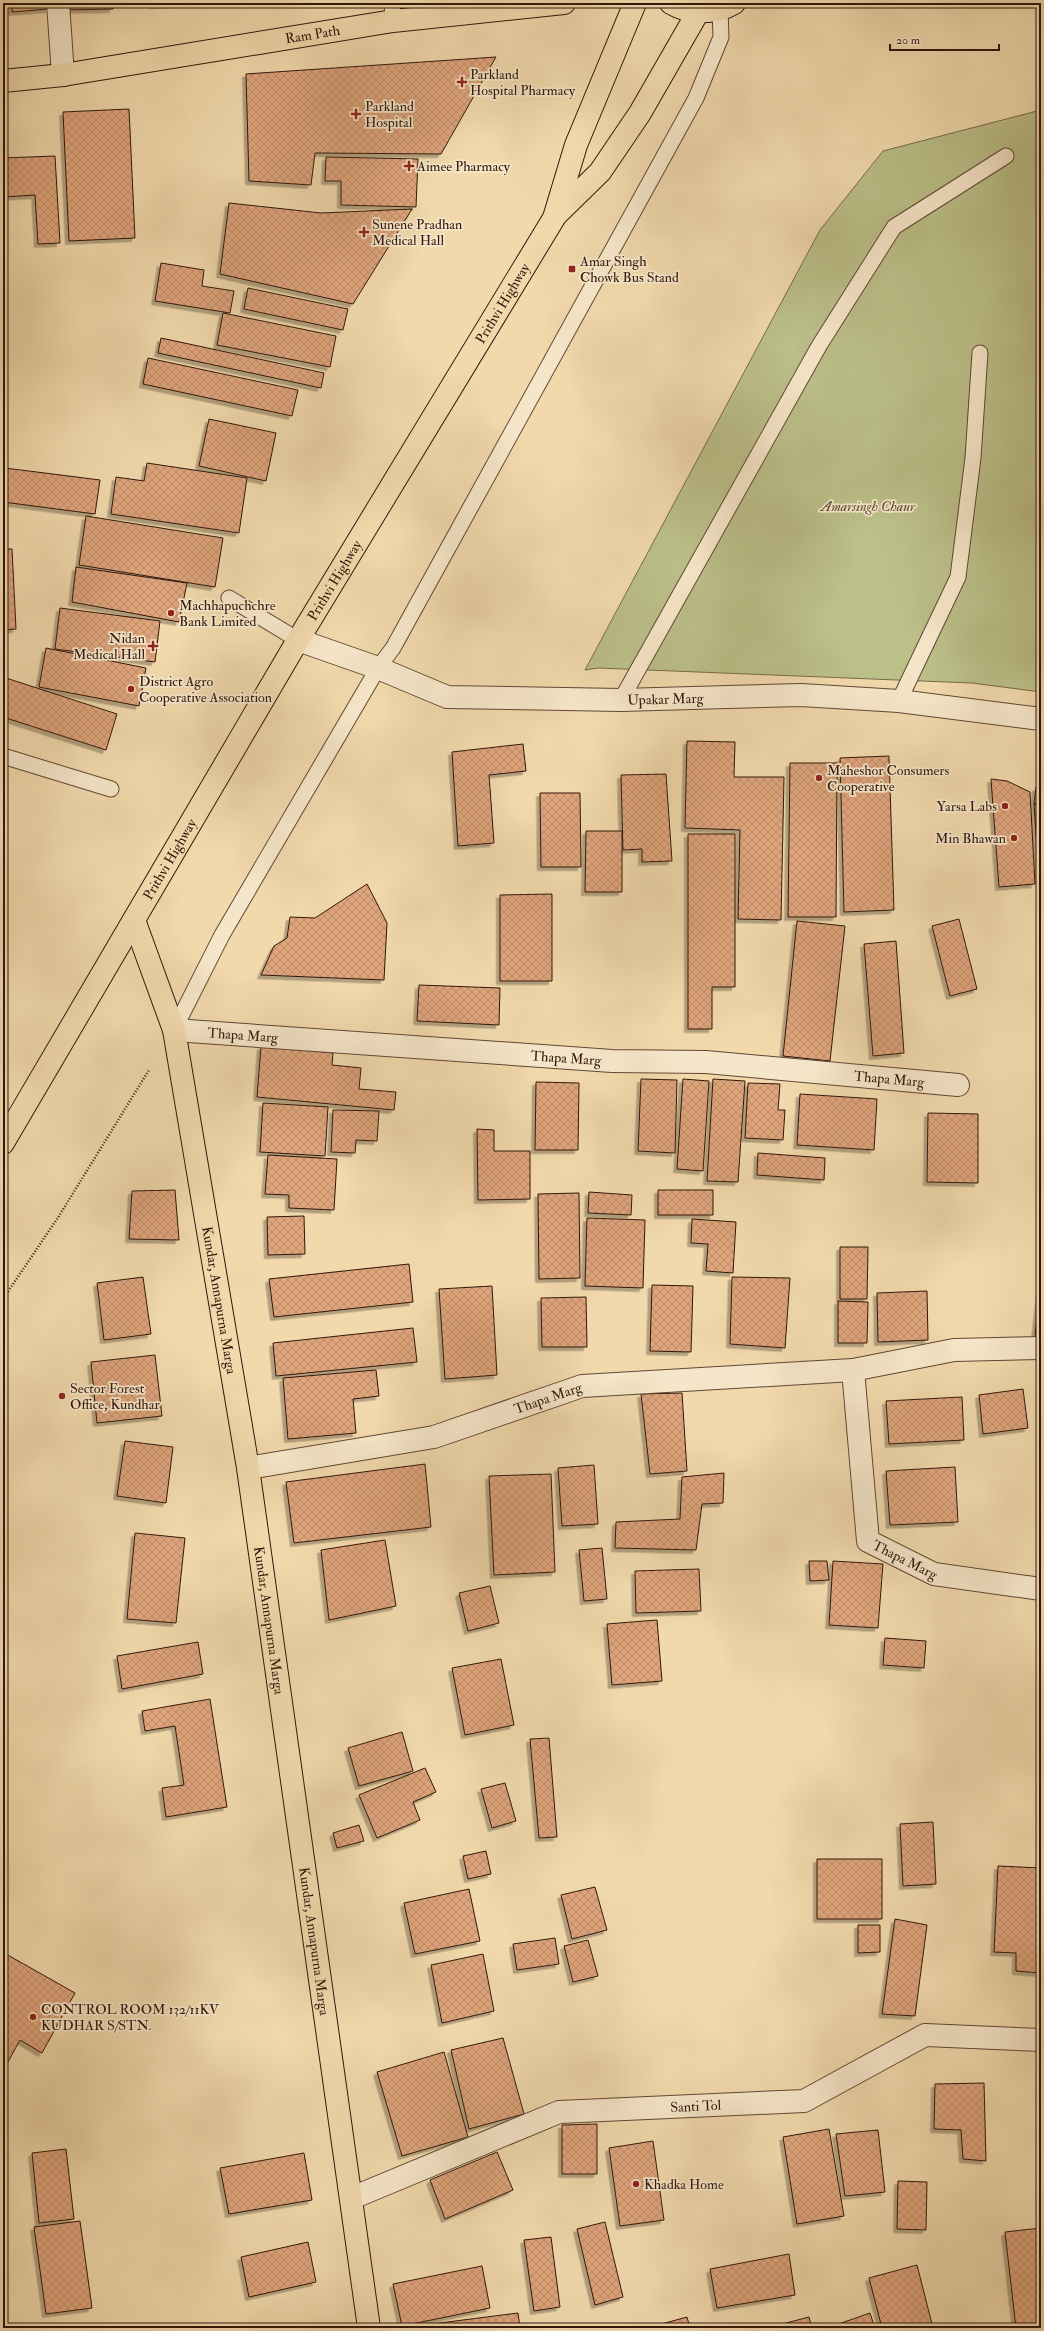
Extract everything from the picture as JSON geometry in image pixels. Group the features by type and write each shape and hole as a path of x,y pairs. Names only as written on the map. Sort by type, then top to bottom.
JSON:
{"main road":[{"name":"Prithvi Highway","path":"3,1143 298,640 554,218 576,146 635,3"},
{"path":"672,3 698,12 727,6"},
{"name":"Ram Path","path":"3,81 63,75 392,12 555,4"},
{"path":"554,218 600,172 640,113 698,12"},
{"name":"Kundar, Annapurna Marga","path":"134,920 174,1030 248,1468 352,2198 368,2328"}],"street":[{"path":"58,3 63,75"},
{"name":"Upakar Marg","path":"298,640 378,668 447,697 621,700 801,695 899,701 1041,719"},
{"name":"Thapa Marg","path":"174,1030 612,1061 706,1062 958,1085"},
{"name":"Thapa Marg","path":"248,1468 434,1437 582,1386 854,1370 954,1350 1041,1348"},
{"name":"Thapa Marg","path":"854,1370 868,1542 934,1574 1041,1589"},
{"name":"Santi Tol","path":"352,2198 559,2112 804,2101 925,2035 1041,2040"}],"lane":[{"path":"174,1030 222,935 378,668 393,648 696,98 721,37 727,6"},
{"path":"621,700 819,346 894,226 1006,156"},
{"path":"899,701 958,577 973,458 980,354"},
{"path":"229,598 298,640"},
{"path":"3,756 111,789"}],"path":[{"path":"3,1298 58,1216 174,1030"}],"green space":[{"name":"Amarsingh Chaur","path":"1041,110 1041,692 972,683 598,668 585,670 820,230 883,151"}],"building":[{"path":"12,3 49,3 49,9 12,12"},
{"path":"64,3 113,3 113,9 64,10"},
{"path":"153,3 195,3 153,5"},
{"name":"Parkland Hospital","path":"496,57 441,154 315,153 311,185 249,181 246,74"},
{"path":"129,109 135,238 69,241 63,112"},
{"path":"55,156 60,243 38,244 35,195 3,197 3,158"},
{"path":"326,157 418,159 416,207 341,205 341,181 325,181"},
{"path":"229,203 321,213 412,209 353,304 220,274"},
{"path":"161,263 204,270 202,286 234,291 230,313 155,301"},
{"path":"248,288 348,309 343,330 244,309"},
{"path":"223,313 336,336 330,367 217,345"},
{"path":"161,338 324,373 321,388 158,353"},
{"path":"148,358 298,390 292,416 143,384"},
{"path":"209,419 276,433 266,481 199,466"},
{"path":"147,463 247,478 239,533 111,514 116,477 144,481"},
{"path":"5,468 100,480 95,514 3,502"},
{"path":"86,516 223,538 215,587 79,565"},
{"path":"3,549 12,549 16,629 3,630"},
{"path":"76,567 187,583 179,622 72,602"},
{"path":"60,608 160,621 155,662 55,649"},
{"path":"46,648 146,668 139,706 39,687"},
{"path":"6,678 117,714 106,750 3,717 3,688"},
{"path":"687,741 735,742 734,777 784,777 781,920 738,919 740,830 685,828"},
{"path":"523,744 526,771 489,775 494,843 458,846 452,752"},
{"path":"889,756 894,910 844,912 840,758"},
{"path":"790,763 837,763 836,917 788,917"},
{"path":"666,774 672,861 642,862 642,849 623,850 621,775"},
{"name":"Min Bhawan","path":"991,779 1007,781 1030,792 1035,884 999,887"},
{"path":"1036,787 1041,788 1041,805 1034,804"},
{"path":"540,793 580,793 581,867 541,867"},
{"path":"1034,804 1041,805 1041,878 1039,878"},
{"path":"586,831 622,831 622,892 585,892"},
{"path":"688,834 735,834 735,987 712,987 712,1029 688,1029"},
{"path":"367,884 387,923 384,980 261,975 274,946 287,938 290,917 315,918"},
{"path":"552,894 552,981 500,981 500,895"},
{"path":"959,919 977,989 950,996 932,926"},
{"path":"797,921 845,926 830,1061 783,1056"},
{"path":"896,941 904,1053 873,1056 864,944"},
{"path":"419,985 500,988 499,1025 417,1021"},
{"path":"261,1046 333,1053 332,1065 361,1068 359,1089 396,1092 394,1110 257,1097"},
{"path":"641,1079 677,1080 675,1153 638,1151"},
{"path":"683,1079 709,1081 703,1171 677,1169"},
{"path":"713,1079 745,1081 738,1182 707,1181"},
{"path":"536,1082 579,1083 578,1150 535,1150"},
{"path":"748,1083 780,1084 778,1110 785,1110 783,1140 745,1138"},
{"path":"800,1094 877,1099 874,1150 797,1145"},
{"path":"263,1103 328,1107 325,1156 260,1152"},
{"path":"333,1110 379,1111 377,1141 356,1140 355,1153 331,1152"},
{"path":"928,1113 978,1114 978,1183 927,1182"},
{"path":"477,1129 494,1130 494,1151 530,1151 530,1199 478,1200"},
{"path":"758,1153 825,1158 824,1180 757,1175"},
{"path":"268,1155 337,1159 334,1210 289,1208 289,1195 265,1194"},
{"path":"175,1190 179,1240 129,1239 132,1191"},
{"path":"658,1190 713,1190 713,1215 658,1215"},
{"path":"589,1192 632,1195 631,1215 588,1213"},
{"path":"579,1193 580,1278 539,1279 538,1194"},
{"path":"304,1216 305,1254 268,1255 267,1217"},
{"path":"587,1218 645,1220 643,1288 585,1286"},
{"path":"692,1219 736,1222 733,1273 706,1271 708,1244 691,1243"},
{"path":"840,1247 868,1247 867,1299 840,1299"},
{"path":"409,1264 413,1302 274,1317 269,1279"},
{"path":"143,1277 151,1334 104,1340 97,1283"},
{"path":"732,1277 790,1278 785,1348 730,1344"},
{"path":"1041,1284 1041,1336 1035,1335"},
{"path":"652,1285 693,1286 691,1352 650,1351"},
{"path":"492,1286 497,1375 445,1379 439,1289"},
{"path":"927,1291 928,1340 878,1342 877,1293"},
{"path":"586,1297 587,1347 542,1347 541,1298"},
{"path":"838,1301 868,1302 867,1343 838,1343"},
{"path":"413,1328 417,1362 276,1376 273,1343"},
{"path":"155,1355 162,1416 97,1423 91,1362"},
{"path":"376,1370 379,1396 353,1399 356,1433 288,1439 283,1378"},
{"path":"1023,1389 1028,1428 983,1434 979,1395"},
{"path":"682,1393 687,1471 650,1474 641,1394"},
{"path":"962,1397 964,1440 889,1444 886,1401"},
{"path":"125,1441 173,1447 166,1503 117,1496"},
{"path":"425,1464 431,1527 294,1543 286,1482"},
{"path":"594,1465 598,1524 562,1526 558,1468"},
{"path":"955,1467 958,1522 890,1525 886,1471"},
{"path":"724,1473 723,1503 702,1504 696,1550 615,1548 616,1522 680,1519 682,1477"},
{"path":"551,1474 555,1572 494,1575 489,1476"},
{"path":"135,1533 185,1538 176,1623 127,1619"},
{"path":"385,1540 396,1606 329,1620 321,1550"},
{"path":"602,1548 607,1599 584,1601 579,1550"},
{"path":"809,1561 827,1561 829,1580 810,1581"},
{"path":"833,1561 883,1564 878,1628 829,1625"},
{"path":"699,1569 701,1611 636,1613 635,1571"},
{"path":"490,1586 499,1623 468,1631 459,1593"},
{"path":"657,1620 662,1681 612,1685 607,1624"},
{"path":"885,1638 926,1641 924,1668 883,1665"},
{"path":"198,1642 203,1674 122,1689 117,1656"},
{"path":"501,1659 514,1725 465,1735 452,1668"},
{"path":"210,1699 227,1807 166,1817 162,1788 184,1785 175,1726 145,1731 142,1711"},
{"path":"402,1732 413,1771 359,1786 348,1748"},
{"path":"549,1738 557,1837 539,1838 530,1739"},
{"path":"425,1768 436,1792 413,1802 420,1820 377,1838 359,1795"},
{"path":"505,1783 516,1821 492,1828 481,1789"},
{"path":"933,1822 936,1884 903,1886 900,1824"},
{"path":"359,1825 364,1841 337,1848 333,1833"},
{"path":"486,1851 491,1874 468,1879 463,1856"},
{"path":"817,1859 882,1859 882,1919 817,1919"},
{"path":"998,1866 1041,1868 1041,1973 1016,1971 1016,1953 994,1952"},
{"path":"595,1887 607,1930 572,1939 561,1895"},
{"path":"469,1889 480,1941 415,1954 404,1903"},
{"path":"895,1919 927,1925 915,2016 882,2014"},
{"path":"858,1925 880,1925 880,1952 858,1953"},
{"path":"555,1938 559,1964 517,1970 513,1944"},
{"path":"588,1940 598,1976 573,1982 564,1946"},
{"name":"CONTROL ROOM 132/11KV KUDHAR S/STN.","path":"6,1954 75,1993 42,2053 20,2040 3,2071 3,1959"},
{"path":"483,1954 494,2011 442,2023 431,1965"},
{"path":"503,2038 524,2114 469,2129 451,2050"},
{"path":"444,2052 468,2137 402,2156 377,2072"},
{"path":"984,2083 986,2161 963,2159 961,2130 934,2129 935,2084"},
{"path":"597,2124 597,2174 562,2174 562,2125"},
{"path":"829,2129 844,2216 797,2224 783,2137"},
{"path":"878,2130 885,2192 845,2196 836,2134"},
{"name":"Khadka Home","path":"653,2141 664,2220 620,2226 609,2148"},
{"path":"66,2149 74,2219 39,2223 32,2153"},
{"path":"497,2152 513,2190 445,2219 430,2180"},
{"path":"304,2153 312,2200 229,2214 220,2168"},
{"path":"898,2181 927,2182 926,2230 897,2229"},
{"path":"80,2221 92,2308 46,2314 34,2227"},
{"path":"605,2222 623,2297 595,2305 577,2229"},
{"path":"1041,2228 1041,2328 1016,2328 1005,2232"},
{"path":"551,2237 560,2307 534,2311 524,2240"},
{"path":"308,2242 316,2282 249,2297 241,2257"},
{"path":"789,2254 795,2295 717,2308 710,2269"},
{"path":"917,2265 933,2328 882,2328 869,2278"},
{"path":"482,2266 490,2308 402,2326 393,2284"},
{"path":"518,2313 520,2328 408,2328 408,2327"},
{"path":"870,2313 875,2328 827,2328"},
{"path":"687,2317 690,2328 647,2328"},
{"path":"809,2317 812,2328 767,2328"}],"place":[{"name":"Parkland Hospital Pharmacy","path":"462,82"},
{"name":"Parkland Hospital","path":"356,114"},
{"name":"Aimee Pharmacy","path":"409,166"},
{"name":"Sunene Pradhan Medical Hall","path":"364,232"},
{"name":"Amar Singh Chowk Bus Stand","path":"572,269"},
{"name":"Machhapuchchre Bank Limited","path":"171,613"},
{"name":"Nidan Medical Hall","path":"153,646"},
{"name":"District Agro Cooperative Association","path":"131,689"},
{"name":"Maheshor Consumers Cooperative","path":"819,778"},
{"name":"Yarsa Labs","path":"1005,806"},
{"name":"Min Bhawan","path":"1014,838"},
{"name":"Sector Forest Office, Kundhar","path":"62,1396"},
{"name":"CONTROL ROOM 132/11KV KUDHAR S/STN.","path":"33,2017"},
{"name":"Khadka Home","path":"636,2184"}]}
